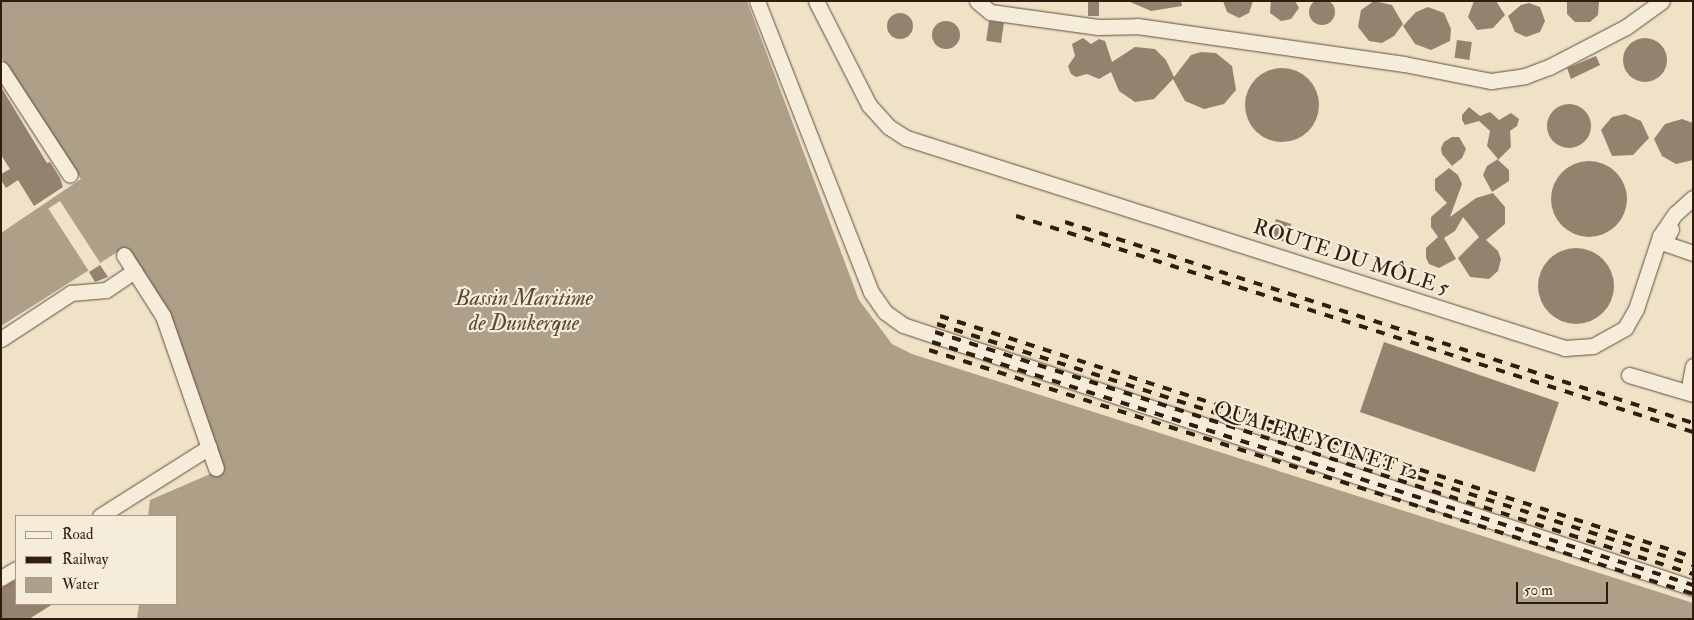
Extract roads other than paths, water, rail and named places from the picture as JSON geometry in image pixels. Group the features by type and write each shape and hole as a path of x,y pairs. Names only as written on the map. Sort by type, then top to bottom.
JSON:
{"street":[{"name":"QUAI FREYCINET 12","path":"757,1 871,292 892,318 926,335 1693,588"},
{"name":"ROUTE DU MÔLE 5","path":"816,1 869,105 889,126 919,143 1572,349 1600,344 1625,328 1636,309 1660,236 1675,214 1693,198"},
{"path":"977,1 990,12 1098,27 1137,26 1404,64 1491,81 1525,76 1549,67 1626,27 1662,1"},
{"path":"1,69 70,175"},
{"path":"1693,207 1677,220 1664,244 1693,254"},
{"path":"124,255 163,316 216,468"},
{"path":"1,338 71,293 106,290 134,272"},
{"path":"1693,366 1690,378 1693,389"},
{"path":"1629,375 1693,394"},
{"path":"102,515 209,447"},
{"path":"1,578 15,570"}],"water":[{"name":"Bassin Maritime de Dunkerque","path":"1,1 747,1 859,300 892,344 912,354 1693,603 1693,619 137,619 139,605 178,605 178,515 148,515 150,500 224,468 167,312 119,251 1,326 1,233 81,179 1,57"}],"railway":[{"path":"1016,216 1693,432"},
{"path":"1065,222 1693,423"},
{"path":"940,316 1693,557"},
{"path":"937,324 1693,565"},
{"path":"935,332 1693,574"},
{"path":"932,342 1693,585"},
{"path":"929,350 1693,594"}]}
